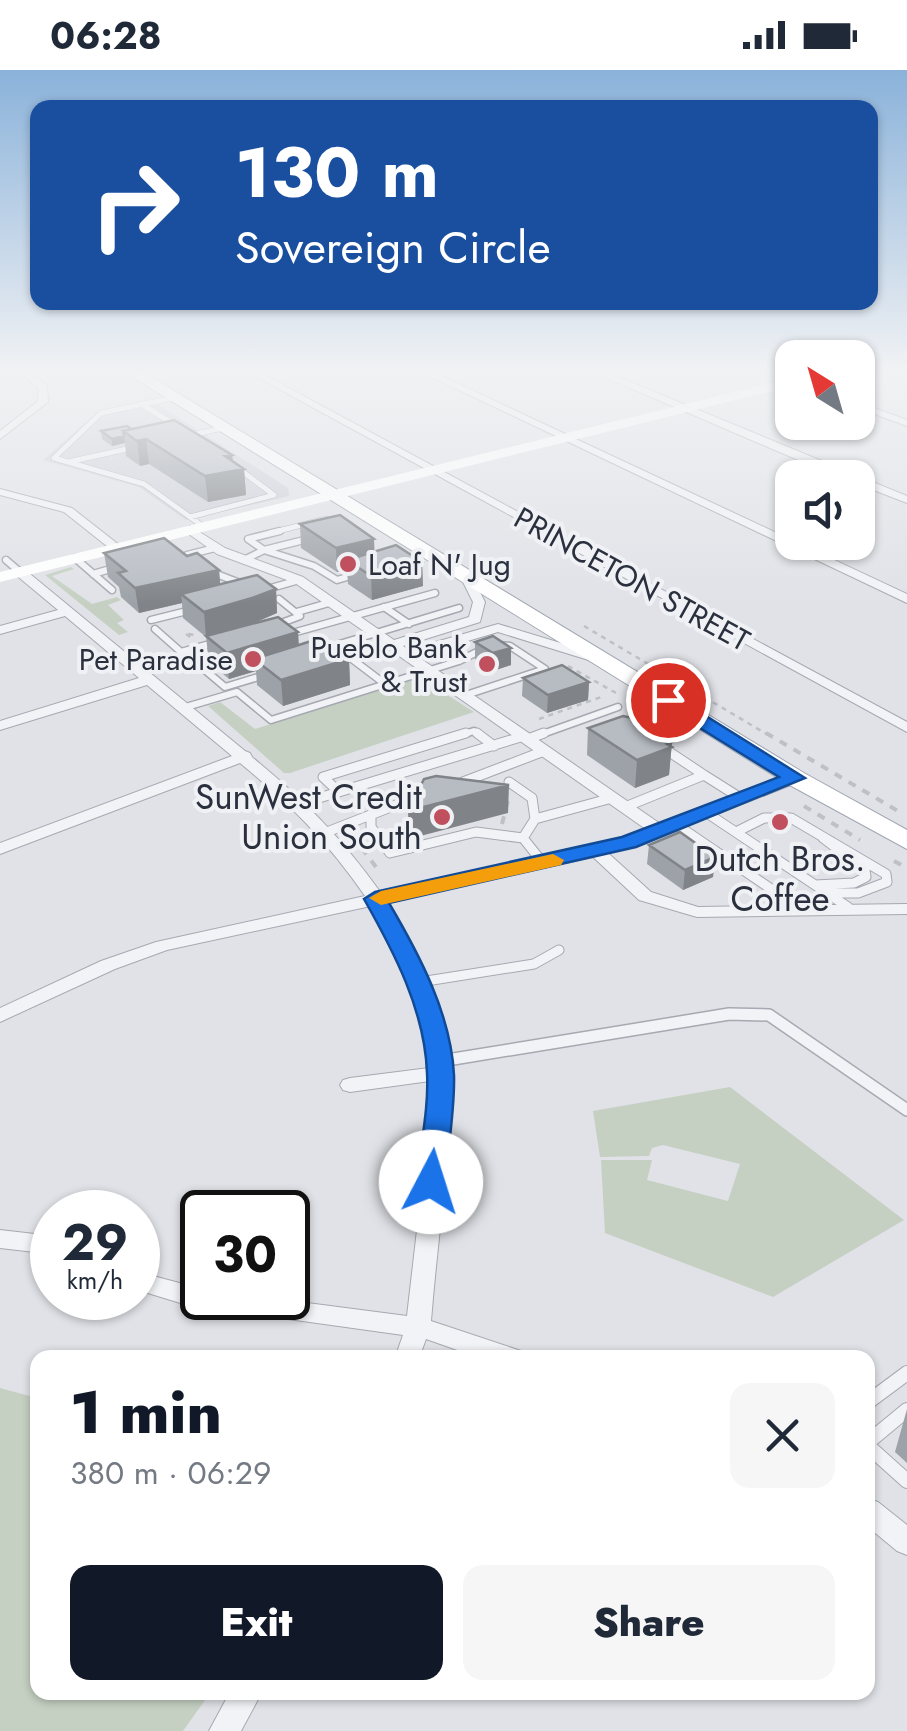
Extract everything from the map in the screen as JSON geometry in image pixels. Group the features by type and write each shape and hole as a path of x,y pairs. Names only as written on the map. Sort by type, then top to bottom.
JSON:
{"main road":[{"path":"258,450 794,778 907,841"}],"street":[{"name":"PRINCETON STREET","path":"394,450 907,728"},
{"path":"9,569 117,548 194,524 516,450"},
{"path":"588,450 907,599"},
{"path":"783,450 808,460"},
{"path":"875,487 907,500"},
{"path":"0,492 68,510 117,548"},
{"path":"194,524 215,548 303,582 531,737 544,751 619,802 668,828"},
{"path":"9,569 186,707 299,804 326,832 375,899 409,958 439,1067 418,1327 410,1350"},
{"path":"396,644 475,619 479,602 466,576"},
{"path":"0,630 68,612"},
{"path":"410,654 498,628 604,661"},
{"path":"0,726 151,679"},
{"path":"0,850 246,756"},
{"path":"0,1016 133,955 596,851 668,828 794,778"},
{"path":"596,851 644,896 698,912 907,909"},
{"path":"350,1086 439,1067"},
{"path":"0,1239 30,1242"},
{"path":"160,1287 188,1296 418,1327 488,1350"},
{"path":"875,1517 907,1542"},
{"path":"224,1731 243,1700"}],"lane":[{"path":"60,450 55,454 66,463 144,484 194,524 274,495 226,461"},
{"path":"66,463 127,450"},
{"path":"333,577 264,550 248,538 326,519 355,538"},
{"path":"244,560 264,550 343,530"},
{"path":"197,563 184,553 215,548"},
{"path":"74,558 112,590"},
{"path":"93,574 128,565"},
{"path":"243,596 372,570"},
{"path":"219,575 262,591"},
{"path":"276,635 435,592"},
{"path":"279,599 297,612"},
{"path":"297,612 332,602"},
{"path":"206,606 153,625 181,652 232,638"},
{"path":"384,607 408,624"},
{"path":"313,658 319,650 459,608"},
{"path":"262,629 297,619 297,612"},
{"path":"186,707 238,692 272,720 503,644 545,669 466,695"},
{"path":"226,649 192,659 225,687 274,672"},
{"path":"348,656 385,684"},
{"path":"299,804 618,708"},
{"path":"339,792 323,777 474,731 494,746"},
{"path":"654,742 742,799"},
{"path":"452,786 544,751"},
{"path":"535,820 619,802 704,775"},
{"path":"509,782 532,798 535,820 524,838"},
{"path":"326,832 435,791"},
{"path":"708,813 848,908"},
{"path":"736,832 776,816 817,832 886,874 887,882 877,889 826,893"},
{"path":"371,817 370,827 390,853 413,846 428,847 476,832 524,838 543,863"},
{"path":"668,828 780,895"},
{"path":"815,886 854,883 866,876 864,870 831,848 817,832"},
{"path":"418,982 534,964 559,950"},
{"path":"439,1067 729,1014 769,1015 907,1110"},
{"path":"875,1397 907,1372"},
{"path":"875,1438 907,1410"},
{"path":"875,1451 907,1481"}],"path":[{"path":"201,646 185,633 210,633"},
{"path":"556,659 617,693"},
{"path":"531,737 526,724 604,696"},
{"path":"473,779 508,800 497,834"},
{"path":"772,787 873,848"},
{"path":"890,858 907,868"}],"shaded area":[{"path":"55,450 228,450 288,488 289,496 186,520 139,487 43,460"}],"green space":[{"path":"74,569 52,576 92,604 117,597 121,600 108,605 124,620 117,623 128,632 119,635 45,575"},
{"path":"419,677 474,712 290,773 284,773 208,706 220,702 255,729"},
{"path":"730,1087 904,1220 773,1297 605,1233 601,1160 652,1160 647,1180 728,1201 740,1164 663,1145 652,1148 649,1156 600,1157 593,1111"},
{"path":"0,1388 30,1396 30,1700 205,1700 183,1731 0,1731"}],"building":[{"path":"163,450 223,450 232,455 225,456 244,469 205,476"},
{"path":"340,515 374,539 336,548 300,524"},
{"path":"164,538 187,556 197,553 219,570 135,588 118,573 126,571 104,553"},
{"path":"396,545 422,562 371,576 347,560"},
{"path":"257,575 276,589 204,612 181,594"},
{"path":"278,617 298,632 227,653 206,636"},
{"path":"493,636 511,648 493,653 475,642"},
{"path":"321,638 349,659 281,680 254,659"},
{"path":"562,665 589,682 548,695 523,678"},
{"path":"623,716 672,742 667,744 672,747 637,760 588,728"},
{"path":"436,776 509,785 408,811 424,779"},
{"path":"680,832 715,857 685,870 649,845"}],"slow traffic":[{"path":"381,898 553,860"}],"place":[{"name":"Loaf N' Jug","path":"348,564"},
{"name":"Pet Paradise","path":"253,659"},
{"name":"Pueblo Bank & Trust","path":"487,664"},
{"name":"SunWest Credit Union South","path":"442,817"},
{"name":"Dutch Bros. Coffee","path":"780,822"}],"route":[{"path":"431,1182 440,1073 432,1026 409,958 375,899 628,842 794,778 668,700"}]}
